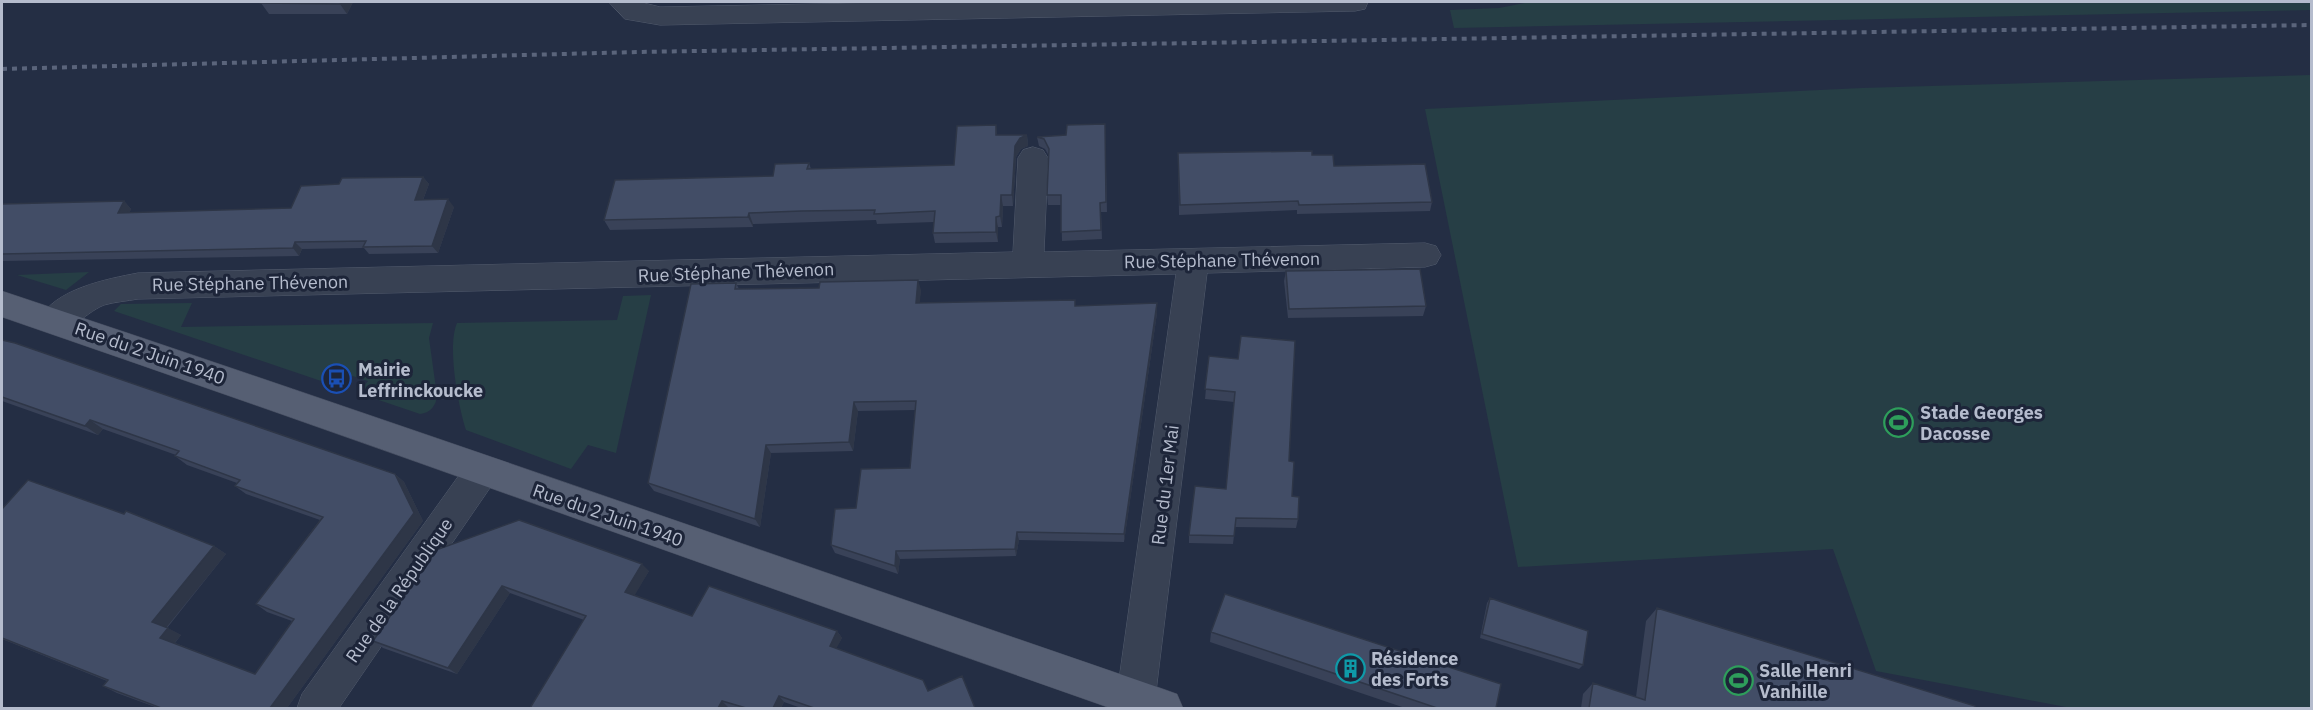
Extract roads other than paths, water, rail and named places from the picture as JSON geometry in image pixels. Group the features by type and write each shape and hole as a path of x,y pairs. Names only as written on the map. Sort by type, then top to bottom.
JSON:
{"main road":[{"name":"Rue du 2 Juin 1940","path":"2,304 55,320 1145,705"}],"street":[{"path":"622,2 635,12 660,16 1355,2"},
{"path":"1028,264 1033,158"},
{"name":"Rue Stéphane Thévenon","path":"55,320 96,294 138,286 1425,255"},
{"name":"Rue du 1er Mai","path":"1145,705 1193,261"},
{"name":"Rue de la République","path":"316,708 482,471"}],"railway":[{"path":"2,69 637,52 2312,25"}],"place":[{"name":"Mairie Leffrinckoucke","path":"337,379"},
{"name":"Stade Georges Dacosse","path":"1899,422"},
{"name":"Résidence des Forts","path":"1350,668"},
{"name":"Salle Henri Vanhille","path":"1738,680"}]}
